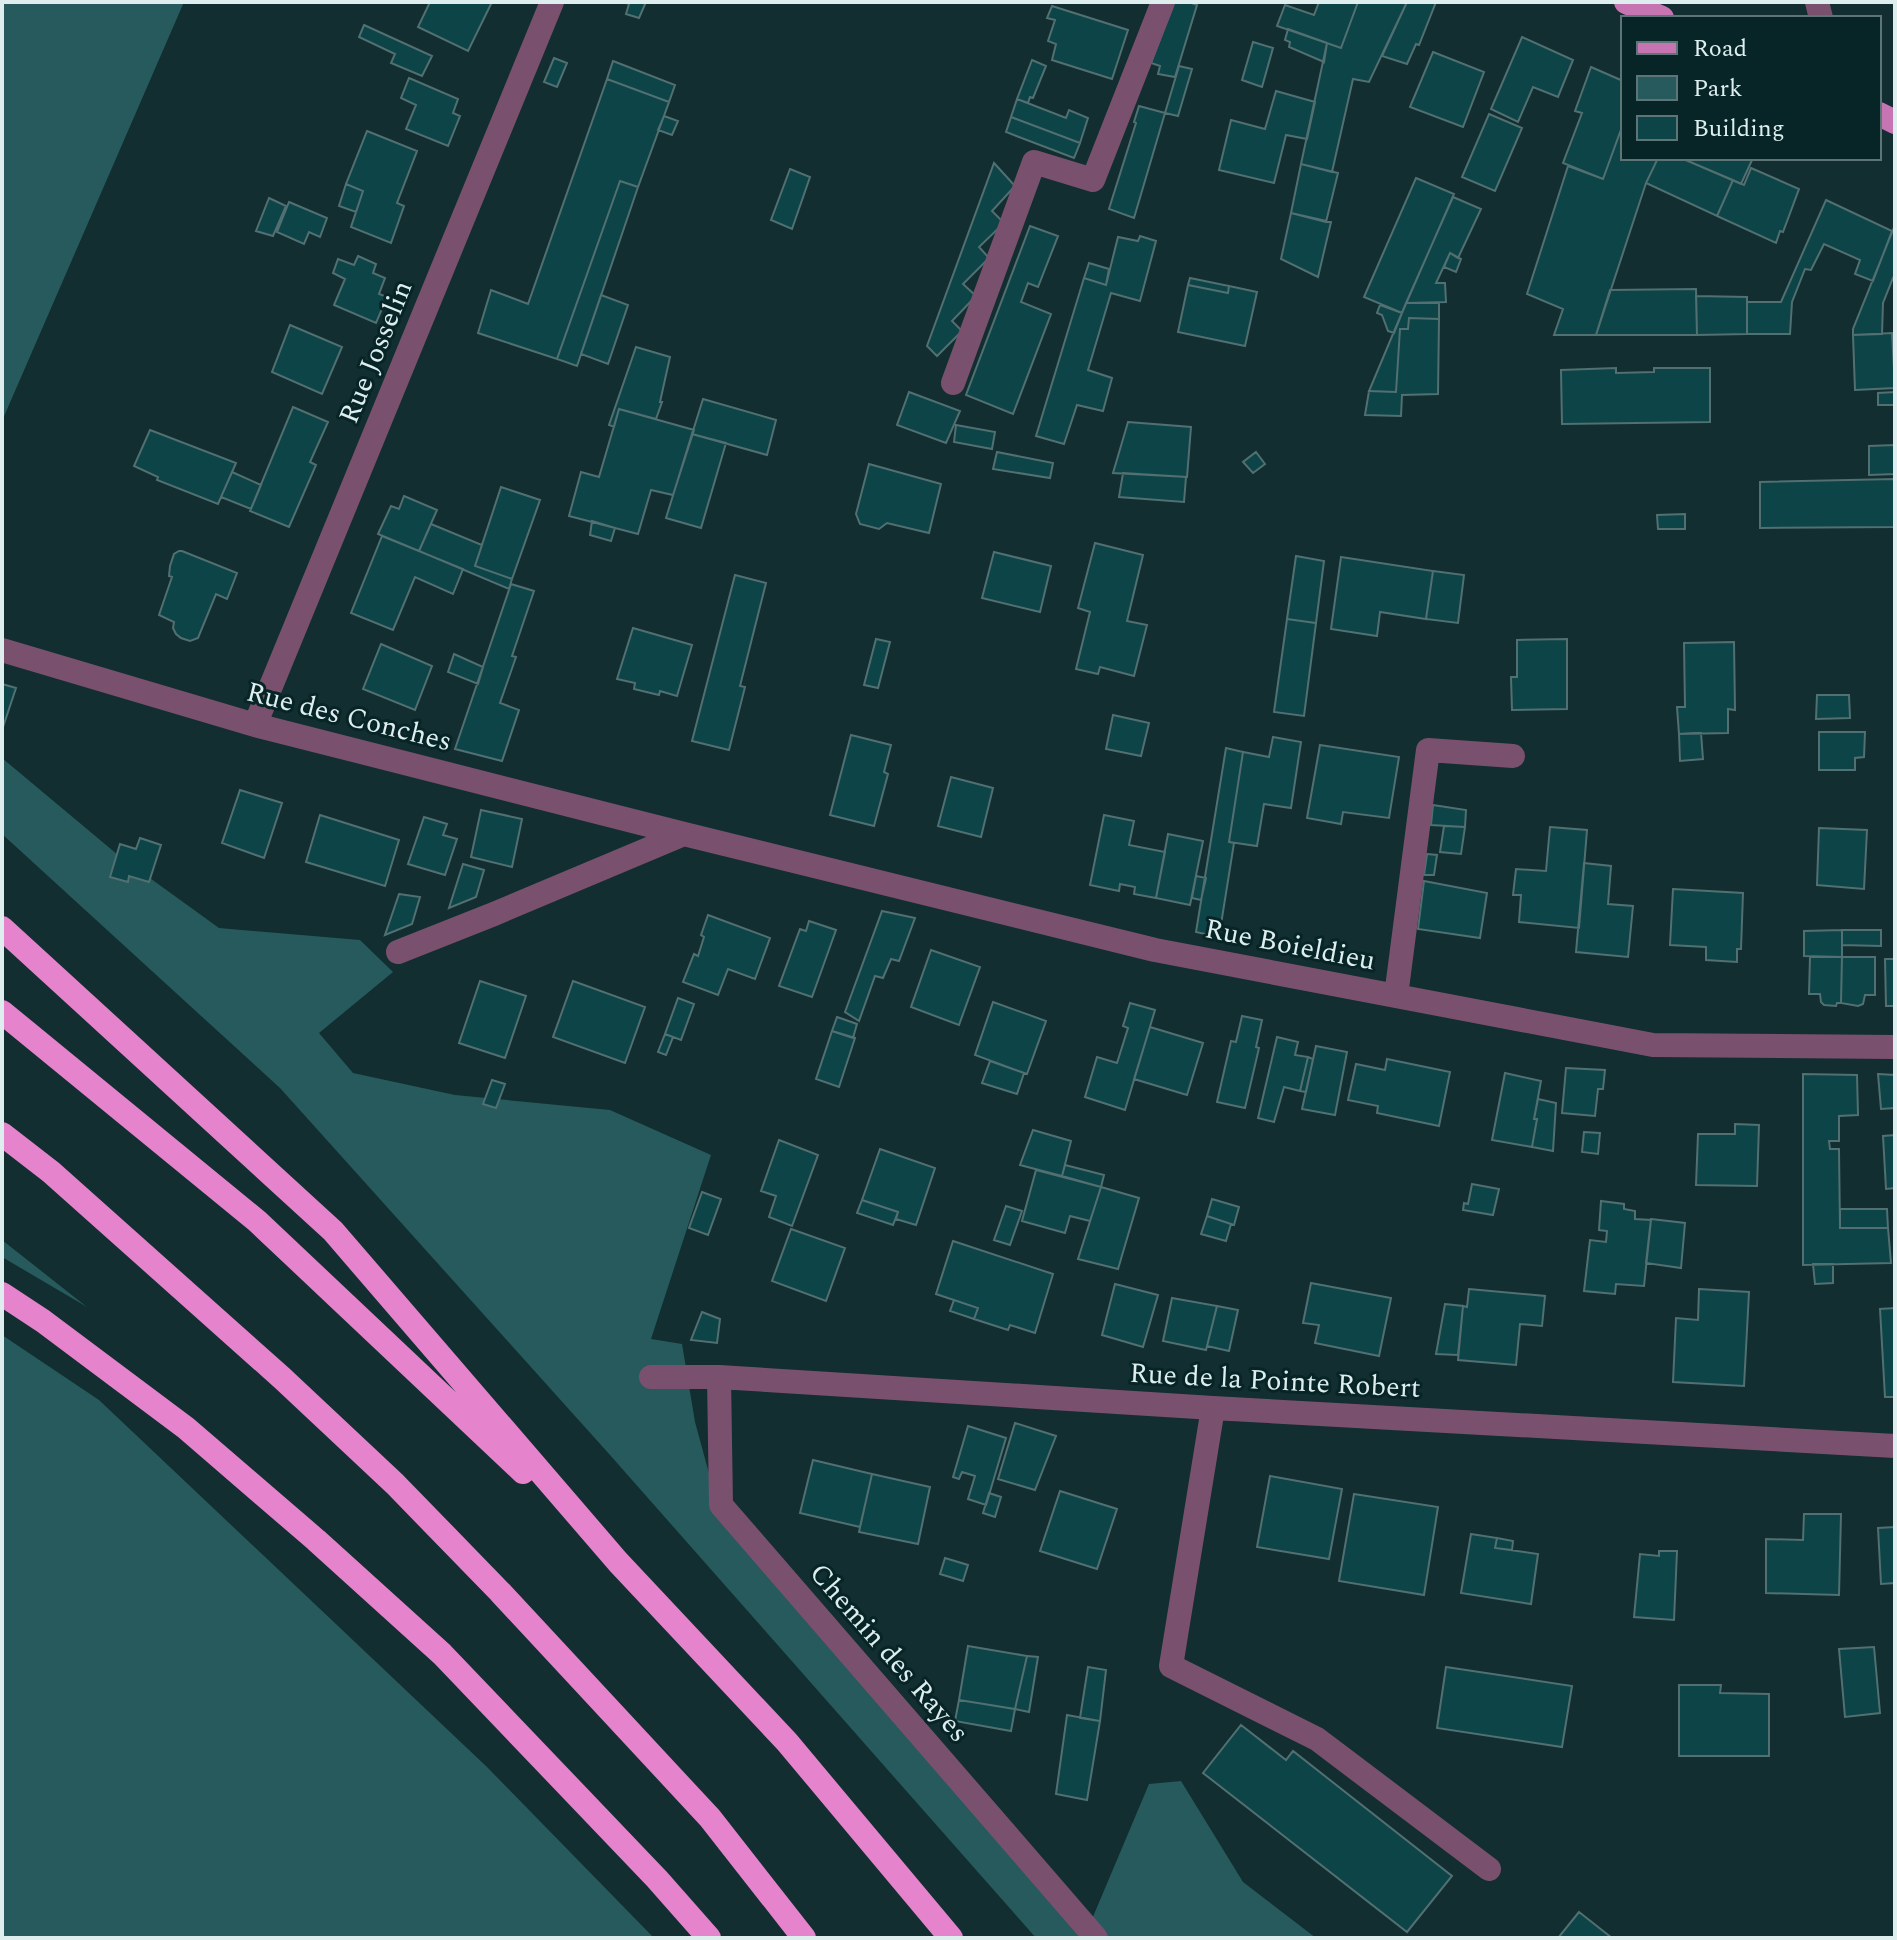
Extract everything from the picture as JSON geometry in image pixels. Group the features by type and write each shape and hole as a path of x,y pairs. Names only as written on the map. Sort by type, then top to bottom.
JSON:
{"highway":[{"path":"2,928 333,1231 618,1562 787,1742 951,1938"},
{"path":"2,1012 257,1221 618,1562"},
{"path":"2,1134 51,1172 395,1484 710,1818 804,1938"},
{"path":"2,1294 186,1428 419,1633 636,1857 709,1938"}],"main road":[{"path":"1626,2 1658,16"}],"street":[{"name":"Rue Josselin","path":"255,725 552,2"},
{"path":"953,383 1034,162 1093,180 1163,2"},
{"name":"Rue des Conches","path":"2,650 255,725 684,834"},
{"path":"1396,996 1428,750 1513,756"},
{"path":"398,952 684,834"},
{"name":"Rue Boieldieu","path":"684,834 1155,950 1653,1045 1895,1047"},
{"name":"Rue de la Pointe Robert","path":"651,1377 719,1377 1895,1446"},
{"name":"Chemin des Rayes","path":"719,1377 721,1505 1096,1938"},
{"path":"1213,1408 1171,1666 1317,1739 1489,1869"}],"green space":[{"path":"2,2 184,2 2,421"},
{"path":"2,758 118,855 219,928 360,940 393,972 319,1033 353,1073 455,1095 610,1110 711,1155 651,1339 682,1344 695,1422 710,1477 1081,1938 1036,1938 610,1455 280,1088 2,834"},
{"path":"2,1240 87,1307 2,1257"},
{"path":"2,1335 99,1400 487,1767 654,1938 2,1938"},
{"path":"1181,1781 1243,1882 1316,1938 1084,1938 1149,1784"}],"building":[{"path":"430,2 492,2 468,51 418,27"},
{"path":"624,2 646,2 639,18 626,14 629,4"},
{"path":"1174,2 1197,5 1175,77 1158,74 1160,66 1151,63"},
{"path":"1319,2 1358,2 1341,48 1277,26 1285,5 1314,15"},
{"path":"1358,2 1407,2 1369,82 1353,79 1332,172 1301,164 1327,43 1341,48"},
{"path":"1407,2 1436,2 1419,45 1416,44 1407,64 1382,56"},
{"path":"1052,6 1128,30 1112,79 1052,60 1056,44 1048,41 1055,20 1047,18"},
{"path":"364,25 432,56 422,76 391,63 395,54 359,37"},
{"path":"1288,29 1327,43 1324,62 1289,47 1290,42 1285,40"},
{"path":"1522,37 1573,60 1558,97 1533,87 1518,122 1491,109"},
{"path":"1253,42 1273,48 1262,87 1242,80"},
{"path":"1433,52 1484,72 1463,127 1410,107"},
{"path":"554,58 567,63 557,87 544,82"},
{"path":"1032,60 1046,66 1028,103 1017,99"},
{"path":"613,61 675,85 669,102 607,79"},
{"path":"1179,66 1192,69 1178,116 1165,113"},
{"path":"1591,67 1621,80 1621,130 1603,179 1563,163 1582,113 1575,111"},
{"path":"409,78 458,99 453,113 460,116 448,146 406,129 416,105 401,98"},
{"path":"607,79 669,102 638,187 620,181 557,359 478,333 491,290 528,304"},
{"path":"1276,91 1315,102 1307,139 1286,135 1274,183 1219,170 1231,120 1265,129"},
{"path":"1017,99 1066,118 1069,110 1088,118 1080,143 1011,117"},
{"path":"1139,106 1165,113 1134,218 1109,209"},
{"path":"1489,114 1522,128 1495,191 1462,177"},
{"path":"664,116 678,121 672,135 658,130"},
{"path":"1011,117 1080,143 1074,158 1006,132"},
{"path":"1621,130 1621,160 1657,160 1646,183 1596,335 1554,335 1563,309 1527,294 1568,166 1603,179"},
{"path":"367,131 417,151 397,203 404,206 391,243 351,227 363,191 346,184"},
{"path":"1657,160 1686,160 1733,180 1717,216 1646,183"},
{"path":"1686,160 1752,160 1741,184"},
{"path":"994,163 1015,186 992,211 1004,223 979,247 989,258 963,284 976,296 952,321 962,331 937,356 927,346"},
{"path":"1301,164 1338,173 1326,222 1291,213"},
{"path":"1751,168 1799,189 1776,243 1717,216 1733,180 1744,185"},
{"path":"790,169 810,177 792,229 771,220"},
{"path":"1416,178 1454,194 1402,313 1364,297"},
{"path":"620,181 638,187 577,366 557,359"},
{"path":"346,184 363,191 356,212 339,206"},
{"path":"1453,197 1481,209 1458,258 1450,253 1436,283 1445,283 1446,302 1406,303"},
{"path":"269,198 286,206 273,236 256,231"},
{"path":"1826,200 1892,231 1873,281 1855,274 1860,260 1824,244 1811,270 1805,269 1792,302 1790,334 1747,334 1747,302 1781,302"},
{"path":"289,202 327,218 320,237 309,232 304,244 277,232"},
{"path":"1291,213 1331,222 1318,277 1281,259"},
{"path":"1895,225 1895,279 1883,303 1882,334 1853,335 1853,329"},
{"path":"1030,226 1058,236 1038,287 1028,283 1021,302 1051,314 1013,414 966,395"},
{"path":"1140,236 1156,241 1140,301 1111,293 1088,370 1112,378 1103,411 1077,405 1064,444 1036,436 1084,278 1106,285 1118,237 1138,241"},
{"path":"1450,253 1461,259 1456,272 1444,267"},
{"path":"358,256 376,264 373,273 385,278 379,294 387,297 376,323 334,305 345,279 333,273 338,259 354,265"},
{"path":"1089,263 1109,269 1106,285 1084,278"},
{"path":"1190,278 1229,286 1228,293 1188,285"},
{"path":"1188,285 1228,293 1229,286 1257,292 1245,346 1178,332"},
{"path":"1696,289 1697,335 1596,335 1610,290"},
{"path":"601,295 628,305 608,364 581,354"},
{"path":"1696,296 1747,297 1747,334 1697,335"},
{"path":"1406,303 1439,303 1439,319 1409,318 1408,329 1400,329 1396,392 1369,391"},
{"path":"1380,305 1402,313 1394,333 1388,331 1382,315 1377,313"},
{"path":"1409,318 1439,319 1438,394 1402,395 1401,416 1365,415 1369,391 1396,392 1400,329 1408,329"},
{"path":"290,325 342,347 322,394 272,372"},
{"path":"1892,333 1895,388 1855,390 1853,335"},
{"path":"636,347 670,357 662,402 656,419 619,409 614,427 609,425"},
{"path":"1616,368 1616,373 1654,372 1654,368 1710,368 1710,422 1562,424 1561,370"},
{"path":"909,392 960,411 946,443 897,425"},
{"path":"1895,392 1895,405 1878,405 1878,393"},
{"path":"703,399 776,420 767,455 692,434"},
{"path":"293,407 328,422 310,462 316,465 289,527 250,511"},
{"path":"619,409 694,430 673,495 651,490 638,534 569,516 581,472 599,477"},
{"path":"1128,422 1191,427 1187,477 1113,473"},
{"path":"956,425 995,432 992,449 954,442"},
{"path":"150,430 236,463 218,504 157,480 158,477 134,466"},
{"path":"692,434 726,443 701,528 666,518"},
{"path":"1895,445 1895,474 1869,475 1869,446"},
{"path":"997,452 1053,463 1050,478 993,469"},
{"path":"1256,452 1265,464 1253,473 1243,462"},
{"path":"869,464 941,484 929,533 887,523 879,529 860,524 856,514"},
{"path":"232,472 261,485 251,509 221,497"},
{"path":"1123,473 1186,477 1184,502 1119,497"},
{"path":"1895,479 1895,527 1760,528 1760,482"},
{"path":"501,487 540,500 512,579 475,566"},
{"path":"404,496 437,510 419,551 378,534 391,506 399,509"},
{"path":"1685,514 1685,529 1658,529 1657,515"},
{"path":"592,521 615,528 611,541 590,535"},
{"path":"431,524 482,545 475,566 512,579 509,589 419,551"},
{"path":"382,536 463,569 453,594 415,577 393,630 351,613"},
{"path":"1095,543 1143,555 1127,621 1147,625 1134,676 1100,667 1098,674 1076,669 1090,612 1078,608"},
{"path":"179,551 237,573 227,599 216,594 198,638 190,641 176,634 174,622 159,615 172,577 169,576 170,566 174,554"},
{"path":"994,552 1051,566 1040,612 982,598"},
{"path":"1296,556 1324,561 1316,623 1287,619"},
{"path":"1341,557 1433,571 1426,619 1380,612 1377,636 1331,629"},
{"path":"1433,571 1464,575 1458,623 1426,619"},
{"path":"735,575 766,583 740,686 745,687 729,750 692,741"},
{"path":"511,584 534,591 500,703 519,710 502,761 455,749"},
{"path":"1287,619 1316,623 1304,716 1274,712"},
{"path":"633,628 692,645 677,696 634,689 635,683 617,679"},
{"path":"876,639 890,642 878,688 864,685"},
{"path":"1567,639 1567,709 1512,710 1511,677 1517,677 1517,640"},
{"path":"1734,642 1735,710 1728,709 1728,733 1679,734 1677,707 1685,707 1684,643"},
{"path":"381,644 432,666 415,710 363,689"},
{"path":"454,654 483,667 478,684 448,672"},
{"path":"2,684 16,688 2,730"},
{"path":"1817,695 1849,695 1850,718 1816,719"},
{"path":"1113,715 1149,723 1141,756 1106,749"},
{"path":"1819,732 1865,732 1864,757 1855,758 1855,770 1819,770"},
{"path":"1701,733 1703,759 1680,761 1679,734"},
{"path":"851,735 891,745 884,772 888,774 874,826 830,815"},
{"path":"1273,737 1301,742 1291,808 1264,804 1257,846 1229,842 1243,752 1269,757"},
{"path":"1320,745 1399,757 1389,818 1343,812 1341,824 1307,818"},
{"path":"1226,748 1243,752 1229,842 1234,843 1219,937 1196,932"},
{"path":"951,777 993,788 981,837 938,826"},
{"path":"240,790 282,803 264,858 222,843"},
{"path":"1433,805 1466,810 1465,827 1431,825"},
{"path":"481,810 522,819 512,867 471,857"},
{"path":"320,815 399,840 385,886 306,862"},
{"path":"1104,815 1134,821 1129,845 1165,852 1156,898 1134,894 1135,887 1120,884 1119,891 1090,885"},
{"path":"424,817 447,824 443,835 457,839 445,875 408,864"},
{"path":"1444,826 1465,827 1461,854 1440,852"},
{"path":"1550,827 1587,830 1579,928 1519,922 1521,895 1513,895 1516,869 1546,871"},
{"path":"1819,828 1867,830 1864,889 1817,885"},
{"path":"1168,834 1203,841 1190,905 1156,898"},
{"path":"140,838 161,845 149,882 129,876 128,882 110,877 120,844 136,849"},
{"path":"1427,854 1437,855 1434,875 1424,875"},
{"path":"1584,863 1611,866 1608,904 1633,906 1628,957 1576,952"},
{"path":"463,864 484,870 476,897 449,908"},
{"path":"1196,876 1206,878 1201,900 1192,898"},
{"path":"1424,881 1487,893 1480,938 1418,929"},
{"path":"1673,889 1743,893 1741,949 1737,949 1737,962 1706,960 1706,947 1670,945"},
{"path":"399,894 420,897 412,924 385,935"},
{"path":"882,911 915,918 899,961 891,959 883,978 875,976 859,1021 845,1012"},
{"path":"708,915 770,938 755,979 728,969 718,995 683,982 694,954 698,956"},
{"path":"809,921 836,930 812,997 779,986 800,929 806,931"},
{"path":"1842,930 1881,930 1881,946 1842,945"},
{"path":"1842,930 1842,957 1804,956 1804,931"},
{"path":"931,950 980,967 959,1025 911,1007"},
{"path":"1810,957 1842,957 1841,1003 1836,1006 1824,1005 1820,994 1809,994"},
{"path":"1842,957 1875,957 1875,995 1865,995 1863,1004 1858,1006 1841,1003"},
{"path":"1885,959 1895,959 1895,1006 1886,1006"},
{"path":"480,981 526,996 505,1058 459,1043"},
{"path":"573,981 645,1007 625,1063 553,1037"},
{"path":"678,998 694,1004 681,1040 665,1034"},
{"path":"993,1002 1046,1021 1027,1074 975,1055"},
{"path":"1130,1003 1155,1010 1125,1110 1085,1097 1097,1057 1117,1063 1128,1028 1123,1026"},
{"path":"1242,1016 1262,1020 1245,1108 1217,1102 1231,1041 1236,1042"},
{"path":"837,1017 857,1024 853,1038 832,1031"},
{"path":"1150,1027 1203,1043 1187,1095 1134,1079"},
{"path":"832,1031 855,1038 839,1087 816,1079"},
{"path":"665,1034 673,1037 666,1055 658,1052"},
{"path":"1277,1037 1298,1042 1295,1055 1308,1057 1300,1091 1284,1087 1274,1122 1258,1118"},
{"path":"1316,1046 1347,1052 1335,1115 1302,1109"},
{"path":"1308,1057 1313,1059 1306,1092 1300,1091"},
{"path":"1387,1059 1450,1072 1439,1126 1377,1113 1378,1106 1348,1100 1356,1064 1385,1070"},
{"path":"990,1061 1024,1073 1017,1094 982,1083"},
{"path":"1566,1068 1605,1070 1603,1089 1598,1089 1595,1116 1562,1113"},
{"path":"1505,1073 1541,1081 1532,1147 1492,1140"},
{"path":"1803,1074 1857,1075 1858,1115 1839,1116 1839,1141 1829,1141 1830,1149 1839,1149 1840,1228 1888,1228 1891,1263 1803,1265"},
{"path":"1878,1074 1895,1075 1895,1108 1881,1109"},
{"path":"492,1080 505,1084 496,1108 483,1104"},
{"path":"1538,1099 1556,1103 1553,1151 1532,1147"},
{"path":"1735,1124 1759,1125 1757,1186 1696,1185 1698,1134 1735,1134"},
{"path":"1033,1130 1071,1141 1062,1176 1020,1165"},
{"path":"1584,1132 1600,1133 1598,1154 1582,1152"},
{"path":"1895,1135 1895,1188 1886,1189 1883,1136"},
{"path":"779,1140 818,1155 792,1226 769,1217 776,1196 761,1191"},
{"path":"880,1149 935,1168 916,1225 896,1219 898,1212 862,1200"},
{"path":"1065,1165 1104,1175 1101,1187 1062,1176"},
{"path":"1036,1170 1101,1187 1090,1221 1070,1216 1065,1233 1022,1221"},
{"path":"1472,1184 1499,1189 1493,1215 1463,1210 1464,1203 1468,1204"},
{"path":"1101,1187 1139,1198 1118,1269 1078,1259"},
{"path":"702,1192 721,1199 708,1235 689,1228"},
{"path":"1212,1199 1239,1207 1234,1225 1207,1216"},
{"path":"862,1200 898,1212 893,1225 857,1213"},
{"path":"1601,1201 1624,1204 1624,1209 1635,1211 1635,1219 1651,1220 1644,1286 1616,1284 1615,1294 1584,1291 1590,1240 1606,1242 1607,1231 1599,1230"},
{"path":"1006,1206 1022,1211 1010,1245 994,1240"},
{"path":"1840,1209 1887,1209 1888,1228 1840,1228"},
{"path":"1207,1216 1231,1224 1226,1241 1201,1234"},
{"path":"1651,1219 1685,1223 1681,1268 1646,1263"},
{"path":"791,1229 845,1248 826,1301 772,1281"},
{"path":"953,1241 1053,1274 1035,1333 1010,1325 1008,1330 974,1319 978,1308 936,1294"},
{"path":"1813,1264 1833,1264 1833,1283 1815,1284"},
{"path":"1311,1283 1391,1298 1379,1356 1315,1343 1319,1325 1303,1323"},
{"path":"1115,1284 1158,1295 1143,1347 1102,1335"},
{"path":"1469,1289 1545,1296 1542,1326 1520,1324 1516,1365 1458,1360 1463,1306 1467,1307"},
{"path":"1699,1289 1749,1292 1744,1386 1673,1382 1676,1318 1698,1320"},
{"path":"1172,1298 1217,1306 1206,1350 1163,1341"},
{"path":"954,1300 978,1308 974,1319 950,1311"},
{"path":"1445,1304 1463,1306 1458,1355 1436,1354"},
{"path":"1217,1306 1238,1310 1229,1351 1207,1346"},
{"path":"1895,1308 1895,1397 1885,1397 1880,1309"},
{"path":"702,1312 720,1319 717,1343 691,1340"},
{"path":"1015,1423 1056,1436 1035,1490 998,1479"},
{"path":"968,1426 1006,1438 986,1505 968,1499 975,1476 962,1472 959,1479 953,1477"},
{"path":"813,1460 872,1474 860,1527 800,1513"},
{"path":"872,1474 930,1487 918,1544 859,1532"},
{"path":"1270,1476 1342,1489 1329,1559 1257,1547"},
{"path":"1060,1491 1117,1509 1097,1569 1040,1551"},
{"path":"989,1493 1001,1497 995,1517 983,1513"},
{"path":"1354,1494 1438,1507 1424,1595 1339,1581"},
{"path":"1804,1514 1841,1514 1839,1595 1766,1593 1766,1539 1803,1540"},
{"path":"1895,1527 1895,1583 1881,1584 1878,1528"},
{"path":"1471,1534 1497,1538 1495,1548 1538,1554 1531,1604 1461,1593"},
{"path":"1497,1538 1513,1541 1512,1550 1495,1548"},
{"path":"1659,1551 1677,1551 1674,1620 1634,1617 1640,1554 1659,1556"},
{"path":"945,1558 968,1565 963,1581 940,1574"},
{"path":"968,1646 1027,1656 1015,1709 959,1700"},
{"path":"1874,1647 1880,1713 1845,1717 1839,1649"},
{"path":"1027,1656 1038,1657 1029,1712 1015,1709"},
{"path":"1088,1667 1106,1670 1100,1721 1080,1718"},
{"path":"1446,1667 1572,1686 1562,1747 1437,1728"},
{"path":"1679,1685 1721,1685 1720,1693 1769,1694 1769,1756 1679,1756"},
{"path":"959,1700 1015,1709 1011,1731 955,1721"},
{"path":"1067,1715 1100,1721 1087,1800 1056,1794"},
{"path":"1241,1725 1286,1760 1293,1751 1452,1876 1407,1932 1203,1773"},
{"path":"1579,1912 1612,1938 1558,1938"}]}
